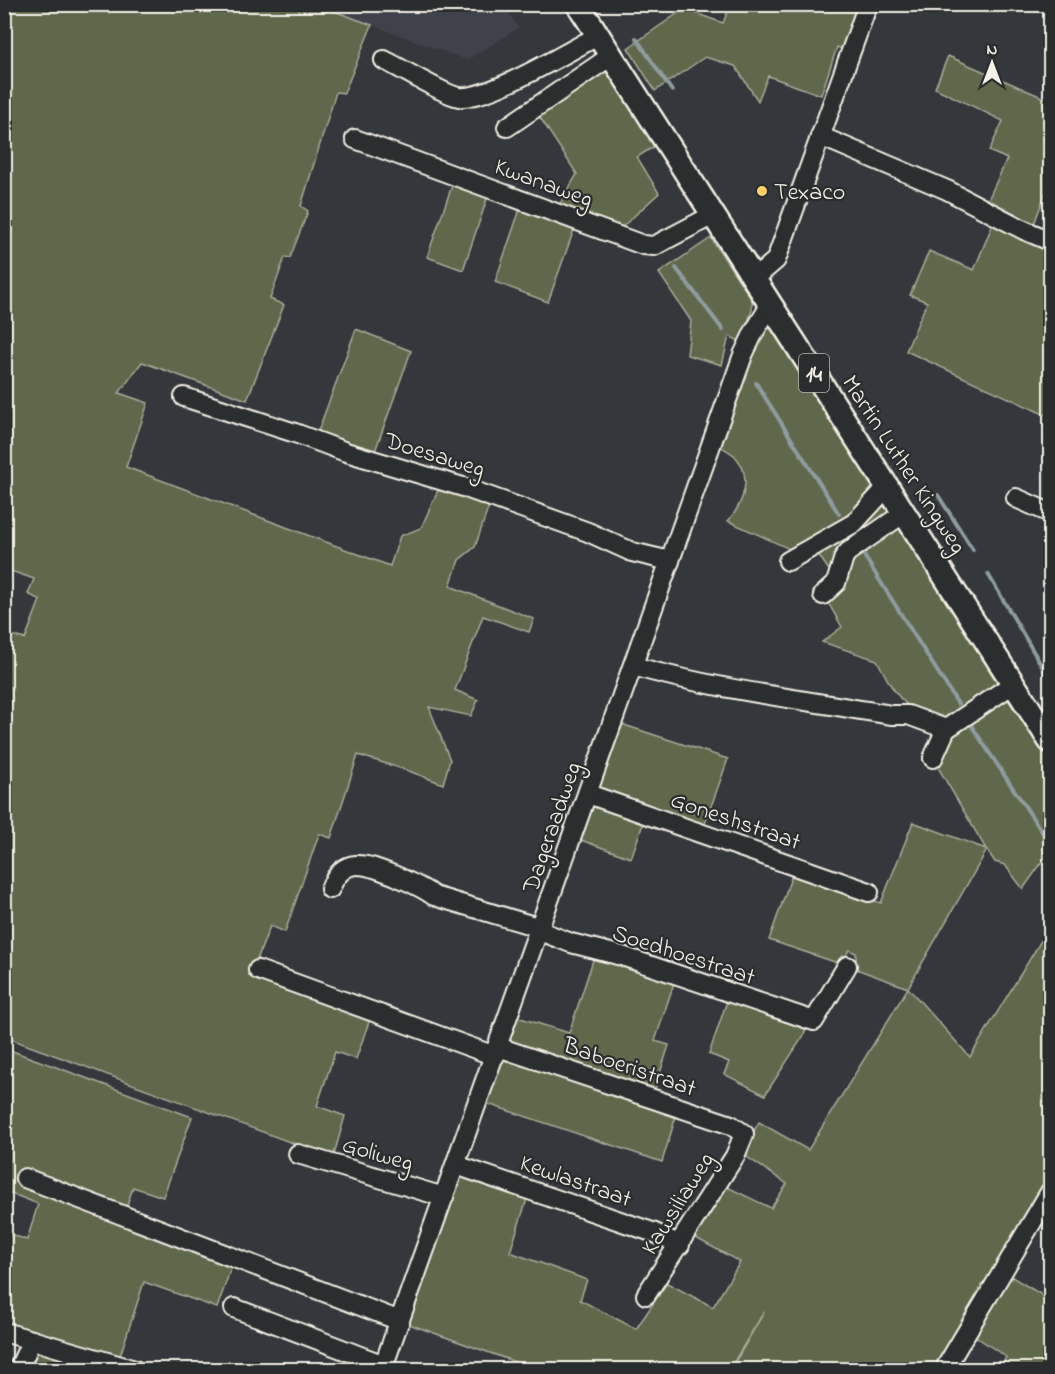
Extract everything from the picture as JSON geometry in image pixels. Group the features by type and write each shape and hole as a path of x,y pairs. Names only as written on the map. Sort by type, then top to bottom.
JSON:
{"main road":[{"name":"Martin Luther Kingweg","path":"578,4 1013,684 1050,738"}],"street":[{"path":"754,279 776,260 868,4"},
{"path":"384,60 457,97 472,96 492,91 598,36"},
{"path":"507,126 611,56"},
{"path":"820,136 947,190 1050,241"},
{"name":"Kwanaweg","path":"355,139 643,244 654,246 713,215"},
{"name":"Dageraadweg","path":"383,1367 743,355 771,304"},
{"name":"Doesaweg","path":"184,397 295,432 346,452 463,487 568,524 632,552 670,561"},
{"path":"788,561 854,523 887,487"},
{"path":"1016,498 1050,513"},
{"path":"824,595 836,584 844,557 848,552 904,513"},
{"path":"633,666 749,691 908,716 946,729"},
{"path":"933,758 946,729 1013,684"},
{"name":"Goneshstraat","path":"588,794 869,892"},
{"name":"Soedhoestraat","path":"330,889 334,879 344,870 353,864 366,864 424,888 434,896 540,930 571,943 622,956 814,1021 847,966"},
{"name":"Baboeristraat","path":"258,970 496,1052 731,1125 744,1134"},
{"name":"Kawsiliaweg","path":"646,1295 735,1156 744,1134"},
{"name":"Goliweg","path":"298,1154 444,1197"},
{"name":"Kewlastraat","path":"456,1165 655,1233 680,1245"},
{"path":"25,1178 400,1321"},
{"path":"944,1370 1050,1192"},
{"path":"234,1308 383,1367"},
{"path":"4,1332 135,1370"},
{"path":"18,1370 32,1340"}],"shaded area":[{"path":"318,5 504,5 518,28 467,60"}],"green space":[{"path":"5,5 318,5 372,25 344,93 336,92 301,206 308,211 290,258 285,257 270,299 284,305 247,400 142,362 119,393 148,403 126,467 390,566 400,536 421,528 440,486 490,503 475,547 459,560 450,586 534,619 529,632 483,616 455,690 478,700 471,716 429,707 450,760 443,784 358,755 331,838 319,834 285,932 270,926 252,973 371,1016 356,1059 335,1052 317,1106 345,1116 333,1158 5,1037 5,633 25,639 40,600 28,594 34,579 5,569"},
{"path":"730,5 838,5 858,12 844,50 837,47 821,95 768,76 758,101 735,66 705,57 655,91 628,48 684,9 723,23"},
{"path":"948,56 1044,98 1050,85 1050,181 1034,224 998,212 988,200 1007,159 989,151 1003,121 935,88"},
{"path":"608,65 655,146 637,157 659,193 619,230 557,209 577,174 537,113"},
{"path":"454,180 489,193 463,270 427,257"},
{"path":"521,206 575,227 548,302 495,282"},
{"path":"994,221 1050,247 1050,417 906,351 927,302 910,295 929,251 974,270"},
{"path":"711,238 752,300 752,310 741,342 729,336 722,365 687,355 691,321 659,273"},
{"path":"776,327 878,490 852,515 794,551 728,521 742,498 744,472 735,456 718,445 758,336"},
{"path":"356,329 411,351 374,454 317,434"},
{"path":"883,499 893,515 833,576 815,550"},
{"path":"899,522 1004,685 940,723 917,712 901,699 877,660 822,642 842,627 826,599 846,562"},
{"path":"1010,692 1050,758 1050,851 1023,889 1005,865 995,862 987,850 908,988 856,969 856,953 849,950 841,964 769,940 793,872 881,903 913,822 986,849 936,764 949,731"},
{"path":"618,723 728,759 703,829 594,791"},
{"path":"591,801 644,821 631,858 578,839"},
{"path":"1042,939 1050,945 1050,1182 939,1369 731,1369 764,1312 729,1370 535,1369 406,1323 459,1172 528,1196 510,1252 587,1280 580,1300 636,1329 667,1283 713,1307 740,1262 692,1236 723,1185 771,1208 787,1184 741,1153 759,1122 808,1150 908,988 970,1057"},
{"path":"595,954 675,980 655,1041 669,1045 654,1092 505,1042 514,1016 569,1033"},
{"path":"728,998 806,1026 804,1035 765,1095 724,1074 729,1062 709,1054"},
{"path":"7,1049 192,1117 163,1197 133,1187 126,1209 133,1212 127,1228 231,1268 217,1308 144,1282 119,1359 5,1325 4,1232 27,1240 38,1204 5,1191 4,1055"},
{"path":"500,1053 677,1113 662,1162 485,1103"},
{"path":"1007,1274 1050,1300 1050,1369 1000,1369 1006,1357 972,1334"},
{"path":"33,1351 66,1359 60,1369 24,1370"}],"waterway":[{"path":"636,38 672,91"},
{"path":"676,268 723,330"},
{"path":"756,383 839,514"},
{"path":"938,495 973,550"},
{"path":"861,551 958,704"},
{"path":"988,574 1050,680"},
{"path":"971,725 1050,844"}],"place":[{"name":"Texaco","path":"762,191"}]}
